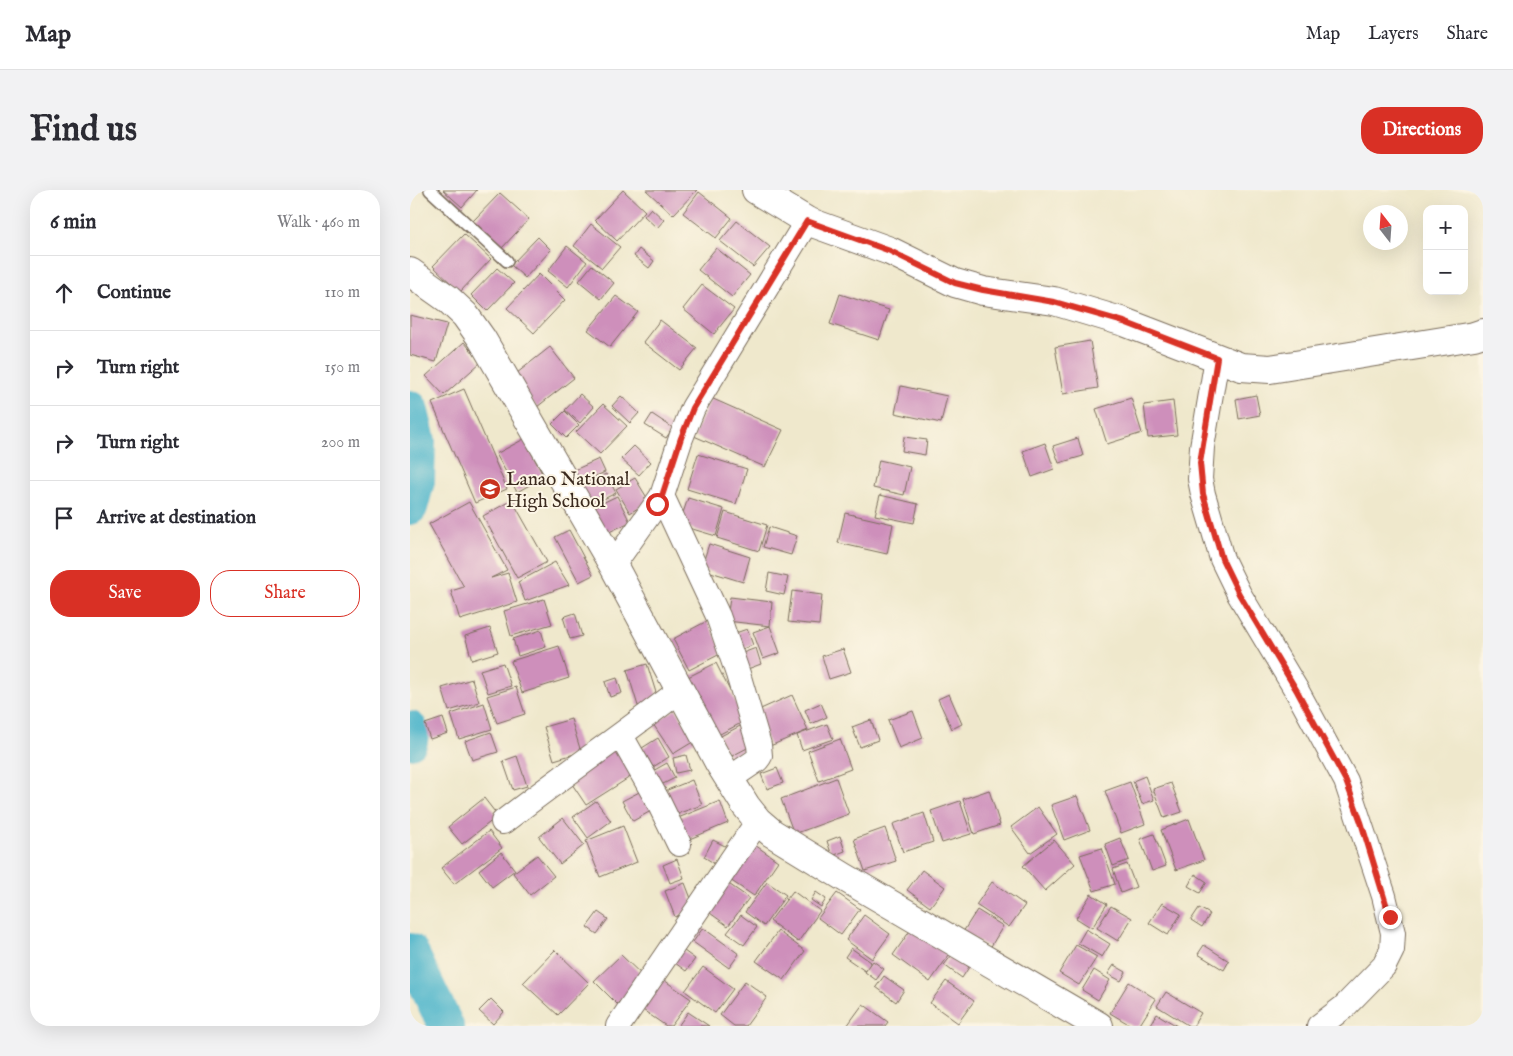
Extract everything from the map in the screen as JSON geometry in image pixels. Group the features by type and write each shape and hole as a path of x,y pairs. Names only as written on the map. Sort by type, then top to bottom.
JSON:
{"street":[{"path":"756,190 807,221 890,251 955,283 983,290 1054,302 1124,322 1241,367 1270,369 1483,333"},
{"path":"613,565 662,496 693,408 807,221"},
{"path":"410,272 465,315 482,339 613,565 679,691 729,779 758,821 772,833 836,873 1099,1026"},
{"path":"1217,358 1200,463 1200,479 1222,559 1239,594 1297,691 1346,781 1378,878 1393,933 1392,950 1384,966 1344,1007 1319,1026"},
{"path":"662,496 718,616 759,745 760,756 757,760 729,779"},
{"path":"503,822 679,691"},
{"path":"621,736 658,801 679,844"},
{"path":"618,1026 758,821"}],"lane":[{"path":"430,190 507,261"}],"building":[{"path":"443,190 477,190 462,207"},
{"path":"623,190 645,211 617,241 595,220"},
{"path":"646,190 697,190 673,215"},
{"path":"699,192 732,218 716,238 683,213"},
{"path":"500,193 529,219 502,248 473,221"},
{"path":"651,208 664,220 657,228 644,216"},
{"path":"737,221 770,247 753,267 720,241"},
{"path":"591,224 620,247 602,268 574,246"},
{"path":"464,234 491,259 460,292 433,266"},
{"path":"538,237 551,250 525,278 511,265"},
{"path":"567,246 587,262 568,287 548,271"},
{"path":"716,248 750,275 732,297 698,270"},
{"path":"639,249 654,261 649,268 634,256"},
{"path":"592,265 614,283 601,299 579,281"},
{"path":"497,268 514,283 487,311 471,295"},
{"path":"539,274 565,300 534,333 507,308"},
{"path":"702,285 734,309 714,334 683,309"},
{"path":"840,294 889,310 879,340 830,324"},
{"path":"616,296 638,312 610,347 588,330"},
{"path":"410,315 447,324 436,362 410,355"},
{"path":"660,320 697,348 679,370 643,342"},
{"path":"1090,341 1098,388 1063,394 1055,347"},
{"path":"464,342 481,362 444,395 426,376"},
{"path":"550,347 574,378 537,407 512,377"},
{"path":"901,386 947,396 941,423 895,413"},
{"path":"464,389 507,489 475,503 432,403"},
{"path":"580,394 594,407 580,423 565,410"},
{"path":"1256,395 1260,415 1239,419 1236,399"},
{"path":"621,396 639,413 630,423 612,406"},
{"path":"711,398 783,430 765,467 694,436"},
{"path":"1131,398 1142,433 1107,444 1096,409"},
{"path":"1173,401 1177,435 1148,438 1144,405"},
{"path":"603,404 627,426 600,454 576,432"},
{"path":"565,411 579,425 566,438 552,424"},
{"path":"652,414 673,428 666,438 645,425"},
{"path":"904,437 927,440 925,455 902,451"},
{"path":"1078,438 1083,456 1059,463 1053,446"},
{"path":"524,439 544,477 517,492 496,454"},
{"path":"1045,443 1054,469 1032,477 1023,451"},
{"path":"634,446 651,462 639,475 621,459"},
{"path":"698,454 747,469 736,504 687,489"},
{"path":"599,459 605,472 576,485 570,472"},
{"path":"879,460 910,467 904,495 873,488"},
{"path":"606,474 616,493 589,506 580,486"},
{"path":"635,478 649,501 630,513 616,489"},
{"path":"880,495 918,504 914,523 875,515"},
{"path":"617,496 630,522 605,534 592,508"},
{"path":"688,498 724,509 716,536 679,525"},
{"path":"512,500 547,562 517,578 483,516"},
{"path":"469,502 507,570 491,578 508,573 517,602 460,620 451,591 464,587 429,524"},
{"path":"725,512 767,525 759,551 717,538"},
{"path":"845,513 893,524 887,554 838,543"},
{"path":"769,527 797,536 791,555 763,547"},
{"path":"569,530 593,575 579,582 555,537"},
{"path":"709,544 750,557 743,582 701,569"},
{"path":"555,562 569,585 525,601 518,582"},
{"path":"769,573 788,577 784,595 766,591"},
{"path":"792,591 822,595 819,625 788,622"},
{"path":"730,597 772,602 770,626 727,621"},
{"path":"544,599 552,624 511,636 504,611"},
{"path":"575,613 582,636 570,639 563,617"},
{"path":"707,621 724,652 689,670 673,639"},
{"path":"770,626 780,653 763,659 753,632"},
{"path":"490,628 498,652 472,660 465,636"},
{"path":"747,629 753,645 737,651 730,635"},
{"path":"541,630 546,647 518,656 513,639"},
{"path":"559,646 569,678 522,693 511,661"},
{"path":"756,648 761,664 745,670 740,654"},
{"path":"843,649 851,672 829,679 822,656"},
{"path":"503,663 511,686 488,693 480,670"},
{"path":"716,663 745,721 718,735 688,677"},
{"path":"647,664 658,699 638,706 627,670"},
{"path":"617,678 622,693 610,697 605,682"},
{"path":"472,679 479,702 449,711 442,688"},
{"path":"516,687 525,714 497,723 487,696"},
{"path":"949,694 962,724 952,729 938,699"},
{"path":"792,695 808,730 770,746 754,712"},
{"path":"484,703 492,729 459,739 451,714"},
{"path":"821,703 827,717 811,724 805,710"},
{"path":"676,709 696,740 673,754 653,724"},
{"path":"913,711 923,738 899,748 888,720"},
{"path":"443,718 448,733 430,739 425,724"},
{"path":"571,719 581,752 554,760 544,727"},
{"path":"871,720 878,740 860,747 852,727"},
{"path":"827,724 833,739 802,750 797,735"},
{"path":"742,725 753,745 730,757 719,737"},
{"path":"491,732 498,752 472,760 465,741"},
{"path":"658,738 669,757 653,767 642,748"},
{"path":"840,739 851,769 819,781 808,751"},
{"path":"620,744 638,772 586,805 568,778"},
{"path":"686,755 690,770 676,773 673,758"},
{"path":"517,756 527,786 513,790 503,761"},
{"path":"667,763 675,778 659,786 651,772"},
{"path":"777,768 783,783 767,789 761,774"},
{"path":"1145,776 1154,800 1142,804 1133,781"},
{"path":"836,778 849,814 794,834 781,799"},
{"path":"692,780 702,805 674,815 665,791"},
{"path":"1130,782 1145,824 1121,833 1105,791"},
{"path":"1171,783 1182,812 1164,818 1153,789"},
{"path":"647,788 658,807 633,821 622,801"},
{"path":"989,790 1000,825 974,834 963,799"},
{"path":"1077,796 1090,830 1064,840 1051,805"},
{"path":"484,798 498,816 462,844 448,827"},
{"path":"596,801 611,821 588,838 573,817"},
{"path":"720,801 728,823 687,840 678,818"},
{"path":"960,801 971,834 942,843 931,811"},
{"path":"1038,807 1057,834 1030,853 1011,827"},
{"path":"924,813 933,842 903,852 893,824"},
{"path":"563,818 584,845 560,864 539,837"},
{"path":"1189,819 1204,860 1176,870 1161,830"},
{"path":"623,826 637,862 600,877 586,841"},
{"path":"885,828 896,861 865,871 854,839"},
{"path":"489,831 502,848 454,884 441,868"},
{"path":"1154,834 1166,866 1152,871 1140,839"},
{"path":"840,836 845,851 832,856 827,841"},
{"path":"1120,838 1129,860 1113,866 1105,844"},
{"path":"713,840 727,847 717,865 704,857"},
{"path":"1054,840 1075,864 1045,891 1023,866"},
{"path":"749,841 778,861 754,896 724,876"},
{"path":"1102,848 1115,884 1094,891 1080,855"},
{"path":"501,852 515,870 492,887 479,870"},
{"path":"537,855 554,876 530,895 513,873"},
{"path":"677,859 684,878 670,883 663,865"},
{"path":"1127,864 1136,887 1121,893 1113,869"},
{"path":"922,870 945,887 930,907 907,890"},
{"path":"1195,874 1207,882 1200,893 1188,886"},
{"path":"723,880 749,898 728,926 703,908"},
{"path":"767,882 786,895 764,926 745,912"},
{"path":"992,882 1025,905 1009,927 976,905"},
{"path":"685,883 695,909 675,917 665,891"},
{"path":"793,891 820,911 798,942 770,921"},
{"path":"816,892 826,899 821,907 811,900"},
{"path":"837,893 860,909 841,935 818,918"},
{"path":"1091,894 1107,904 1092,928 1076,918"},
{"path":"1162,903 1181,914 1168,935 1149,923"},
{"path":"1111,906 1132,918 1118,941 1097,928"},
{"path":"1199,908 1210,914 1202,927 1191,920"},
{"path":"977,910 1003,926 990,948 963,932"},
{"path":"598,912 608,919 597,934 587,927"},
{"path":"741,915 757,927 744,945 727,933"},
{"path":"864,915 890,934 872,959 846,940"},
{"path":"703,928 739,954 729,968 693,942"},
{"path":"912,928 949,955 930,982 893,955"},
{"path":"1086,929 1110,944 1102,957 1078,943"},
{"path":"778,931 805,951 784,980 756,961"},
{"path":"1076,945 1097,957 1079,985 1059,973"},
{"path":"1204,945 1229,961 1224,970 1198,954"},
{"path":"680,948 695,959 686,971 671,960"},
{"path":"851,948 871,962 865,971 845,957"},
{"path":"555,950 589,983 558,1015 523,983"},
{"path":"621,955 644,977 617,1004 594,981"},
{"path":"952,955 969,967 962,978 944,965"},
{"path":"873,961 884,969 876,980 865,972"},
{"path":"1114,965 1126,972 1121,981 1108,974"},
{"path":"703,967 733,989 715,1013 685,991"},
{"path":"1094,970 1110,980 1098,1000 1082,990"},
{"path":"884,976 904,990 896,1002 876,987"},
{"path":"661,978 691,999 671,1026 666,1026 640,1008"},
{"path":"745,981 767,997 746,1026 734,1026 720,1015"},
{"path":"946,981 974,1001 958,1023 930,1003"},
{"path":"1129,982 1156,999 1139,1026 1132,1026 1110,1013"},
{"path":"1166,992 1201,1013 1193,1026 1189,1026 1157,1006"},
{"path":"491,999 504,1012 493,1024 479,1011"},
{"path":"863,1004 888,1022 885,1026 847,1026"},
{"path":"688,1012 709,1026 678,1026"},
{"path":"1157,1014 1177,1026 1150,1026"}],"waterway":[{"path":"410,408 418,441 417,481 410,507"},
{"path":"410,729 410,741"},
{"path":"410,951 446,1026"}],"place":[{"name":"Lanao National High School","path":"490,489"}],"route":[{"path":"657,504 662,496 693,408 807,221 890,251 955,283 983,290 1054,302 1124,322 1217,358 1200,463 1200,479 1222,559 1239,594 1297,691 1346,781 1361,822 1390,917"}]}
